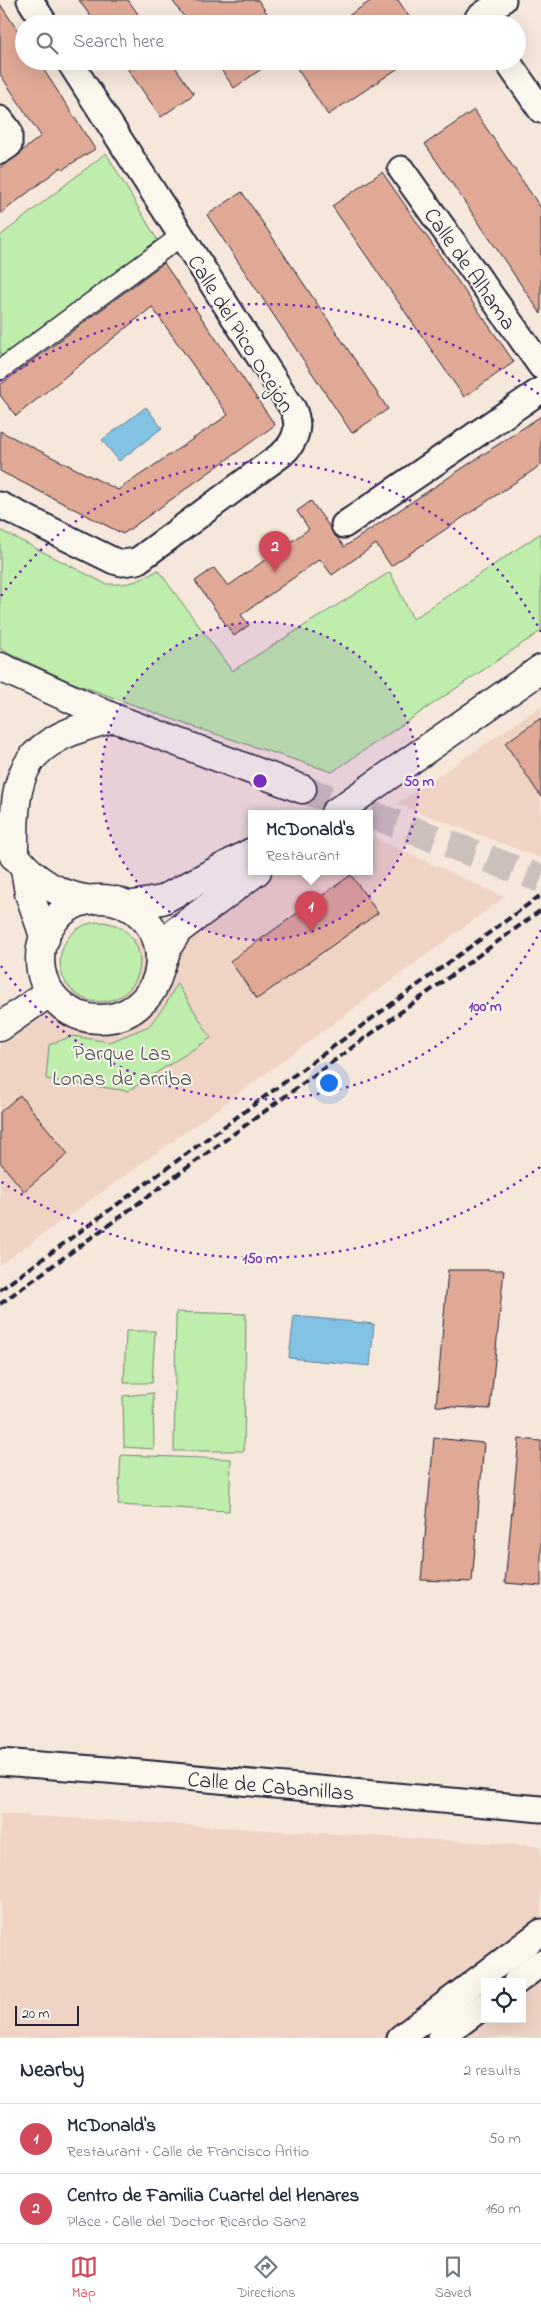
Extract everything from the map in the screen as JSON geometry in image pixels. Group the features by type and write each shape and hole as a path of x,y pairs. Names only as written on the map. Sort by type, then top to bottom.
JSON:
{"main road":[{"path":"0,667 114,718 302,789"},
{"path":"339,810 541,669"},
{"path":"0,682 67,708 114,718"},
{"path":"45,939 13,853 13,817 16,792 29,763 39,750 52,739 83,726 114,718"},
{"path":"326,810 378,781"},
{"path":"13,853 61,893 91,900 111,901 128,906 144,918 155,934 160,953 159,973"},
{"path":"128,906 162,900 248,854"},
{"path":"91,900 73,906 58,916 50,927 41,951 42,972 50,992 66,1009 87,1018 111,1019 133,1010 150,995 168,946 178,930 252,875"},
{"path":"0,1027 50,992"}],"street":[{"path":"30,0 39,15"},
{"path":"475,14 503,0"},
{"name":"Calle del Pico Ocejón","path":"0,505 106,558 122,563 137,561 275,460 293,442 298,426 292,409 75,70"},
{"path":"513,70 541,110"},
{"path":"0,119 9,131 9,144 0,151"},
{"name":"Calle de Alhama","path":"401,169 541,366"},
{"path":"0,370 181,236"},
{"path":"344,524 541,390"},
{"name":"Calle de Cabanillas","path":"0,1762 541,1810"},
{"path":"400,2038 541,1932"},
{"path":"521,1978 541,1963"},
{"path":"440,2038 481,2008"}],"shaded area":[{"path":"541,706 541,858 397,804"},
{"path":"373,837 505,897 219,1108 0,1265 0,1027 50,992 248,866 248,875 373,875"},
{"path":"0,1814 541,1846 541,2038 0,2038"}],"green space":[{"path":"106,153 158,241 0,359 0,236"},
{"path":"0,530 106,584 134,582 158,570 232,671 390,572 413,619 541,533 541,631 332,772 191,726 71,682 0,649"},
{"path":"100,922 115,925 128,934 137,947 140,962 137,977 128,990 115,999 100,1002 85,999 72,990 63,977 60,962 63,947 72,934 85,925"},
{"name":"Parque Las Lonas de arriba","path":"177,983 211,1038 128,1091 46,1079 49,1045 72,1036 110,1042 149,1026 166,1004"},
{"path":"176,1312 246,1314 244,1451 174,1451"},
{"path":"126,1331 155,1331 152,1383 124,1383"},
{"path":"153,1393 154,1449 124,1447 123,1396"},
{"path":"121,1455 231,1459 229,1511 118,1505"}],"water":[{"path":"146,407 162,428 119,461 102,440"},
{"path":"294,1316 374,1324 370,1366 289,1358"}],"building":[{"path":"79,0 128,0 139,15 90,15"},
{"path":"172,0 258,0 268,15 183,15"},
{"path":"372,0 398,0 408,15 350,15"},
{"path":"0,4 15,26 15,70 44,70 95,149 63,169 61,167 0,214 0,168 41,136 0,74"},
{"path":"128,70 177,70 194,94 161,117"},
{"path":"221,70 260,70 234,88"},
{"path":"298,70 396,70 328,115"},
{"path":"474,110 541,208 541,314 425,144"},
{"path":"382,172 514,362 464,397 332,206"},
{"path":"242,192 388,409 352,433 207,215"},
{"path":"164,263 275,425 123,534 0,471 0,431 118,490 228,415 152,307 16,416 0,395 0,385"},
{"path":"541,416 541,465 391,566 376,544 332,575 320,559 241,615 249,625 234,636 195,581 214,568 228,586 309,529 297,511 311,501 344,547"},
{"path":"541,718 541,797 505,743"},
{"path":"351,875 378,913 257,999 230,961"},
{"path":"20,1095 68,1154 24,1191 0,1162 0,1112"},
{"path":"448,1270 504,1270 490,1409 436,1406"},
{"path":"434,1438 484,1443 472,1582 421,1580"},
{"path":"519,1439 541,1441 541,1586 505,1583"}],"tunnel":[{"path":"302,789 360,810"},
{"path":"373,815 541,879"}],"railway":[{"path":"0,1290 541,895"},
{"path":"0,1304 541,910"}],"place":[{"name":"Centro de Familia Cuartel del Henares","path":"275,572"},
{"name":"McDonald's","path":"311,932"}]}
